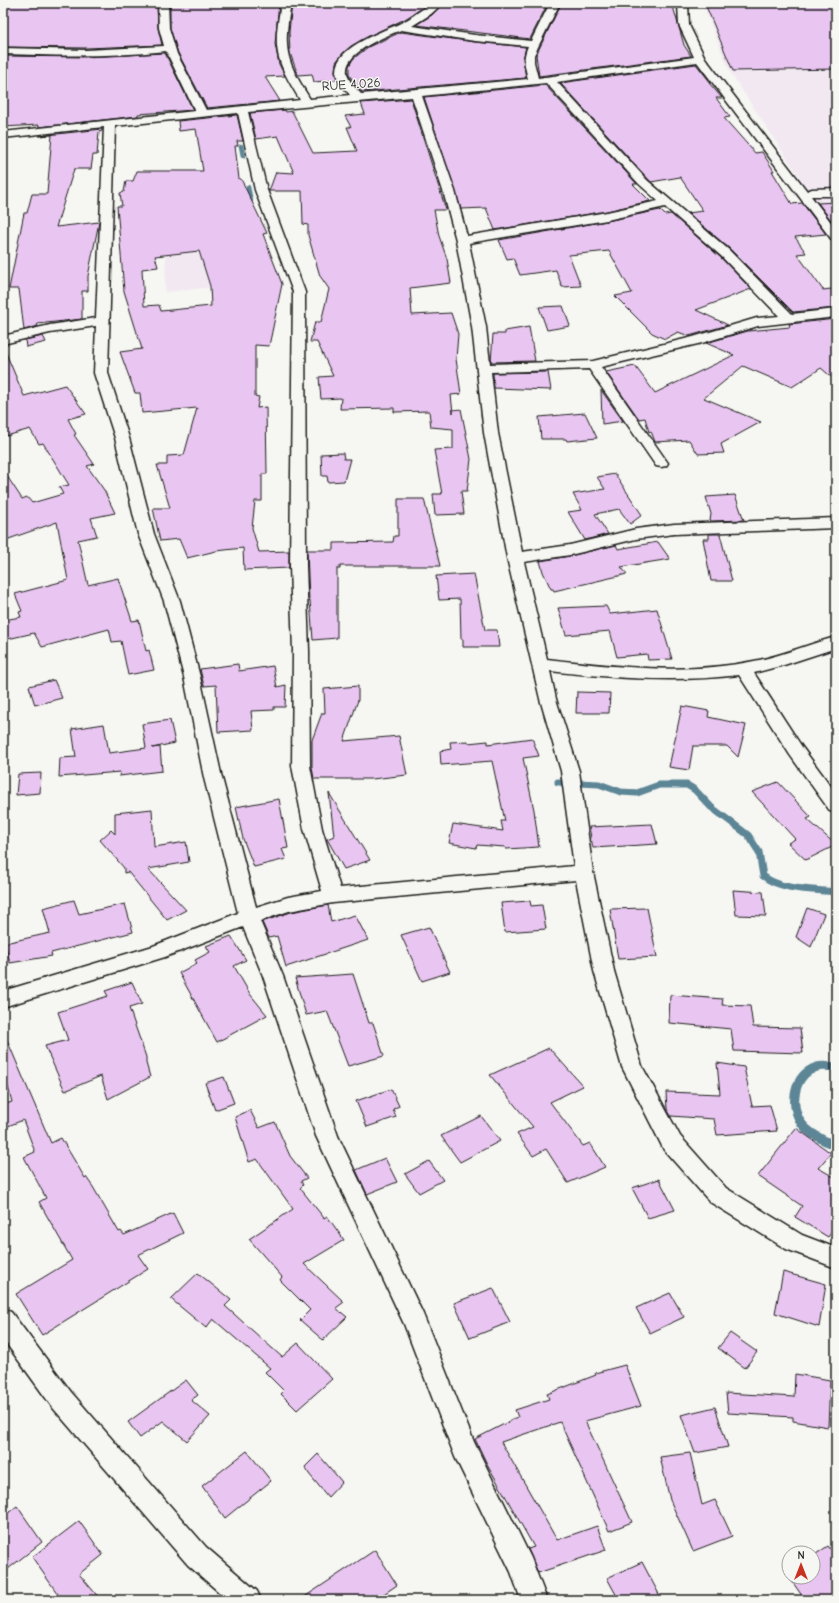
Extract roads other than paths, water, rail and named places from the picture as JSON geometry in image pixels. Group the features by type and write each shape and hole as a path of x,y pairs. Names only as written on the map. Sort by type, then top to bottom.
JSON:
{"street":[{"path":"163,3 164,28 170,48 202,113"},
{"path":"286,3 281,31 282,58 287,71 307,102"},
{"path":"357,97 342,74 342,68 348,57 361,45 401,27 438,3"},
{"path":"534,82 529,62 529,55 555,3"},
{"path":"683,3 684,25 700,59 836,237"},
{"path":"401,27 475,38 534,44"},
{"path":"3,51 105,54 170,48"},
{"name":"RUE 4.026","path":"3,135 242,108 357,97 416,94 534,82 700,59"},
{"path":"549,80 643,182 725,253 788,317"},
{"path":"416,94 449,191 462,240 479,327 491,433 515,558 548,699 570,771 584,872 604,971 632,1067 672,1143 718,1195 794,1242 836,1258"},
{"path":"242,108 261,190 294,273 299,292 298,566 302,651 302,766 313,829 333,896"},
{"path":"110,123 102,373 122,438 146,534 172,601 192,677 213,778 249,917 273,976 327,1136 414,1322 464,1448 522,1567 534,1600"},
{"path":"812,192 836,192"},
{"path":"462,240 599,218 667,203"},
{"path":"484,368 593,365 697,340 757,322 788,317 836,313"},
{"path":"5,338 103,321"},
{"path":"593,365 661,464"},
{"path":"515,558 570,550 636,534 674,529 836,523"},
{"path":"540,664 602,672 696,674 743,669 792,657 836,642"},
{"path":"743,669 796,752 836,806"},
{"path":"3,1000 158,952 249,917 288,904 333,896 584,872"},
{"path":"3,1320 62,1400 196,1556 248,1600"}],"waterway":[{"path":"241,146 243,156"},
{"path":"248,187 251,201"},
{"path":"558,782 599,784 621,792 637,793 659,785 687,785 695,790 711,807 748,835 759,852 763,876 771,881 789,887 836,892"},
{"path":"836,1067 819,1066 809,1071 798,1084 795,1100 795,1108 805,1128 836,1147"}]}
